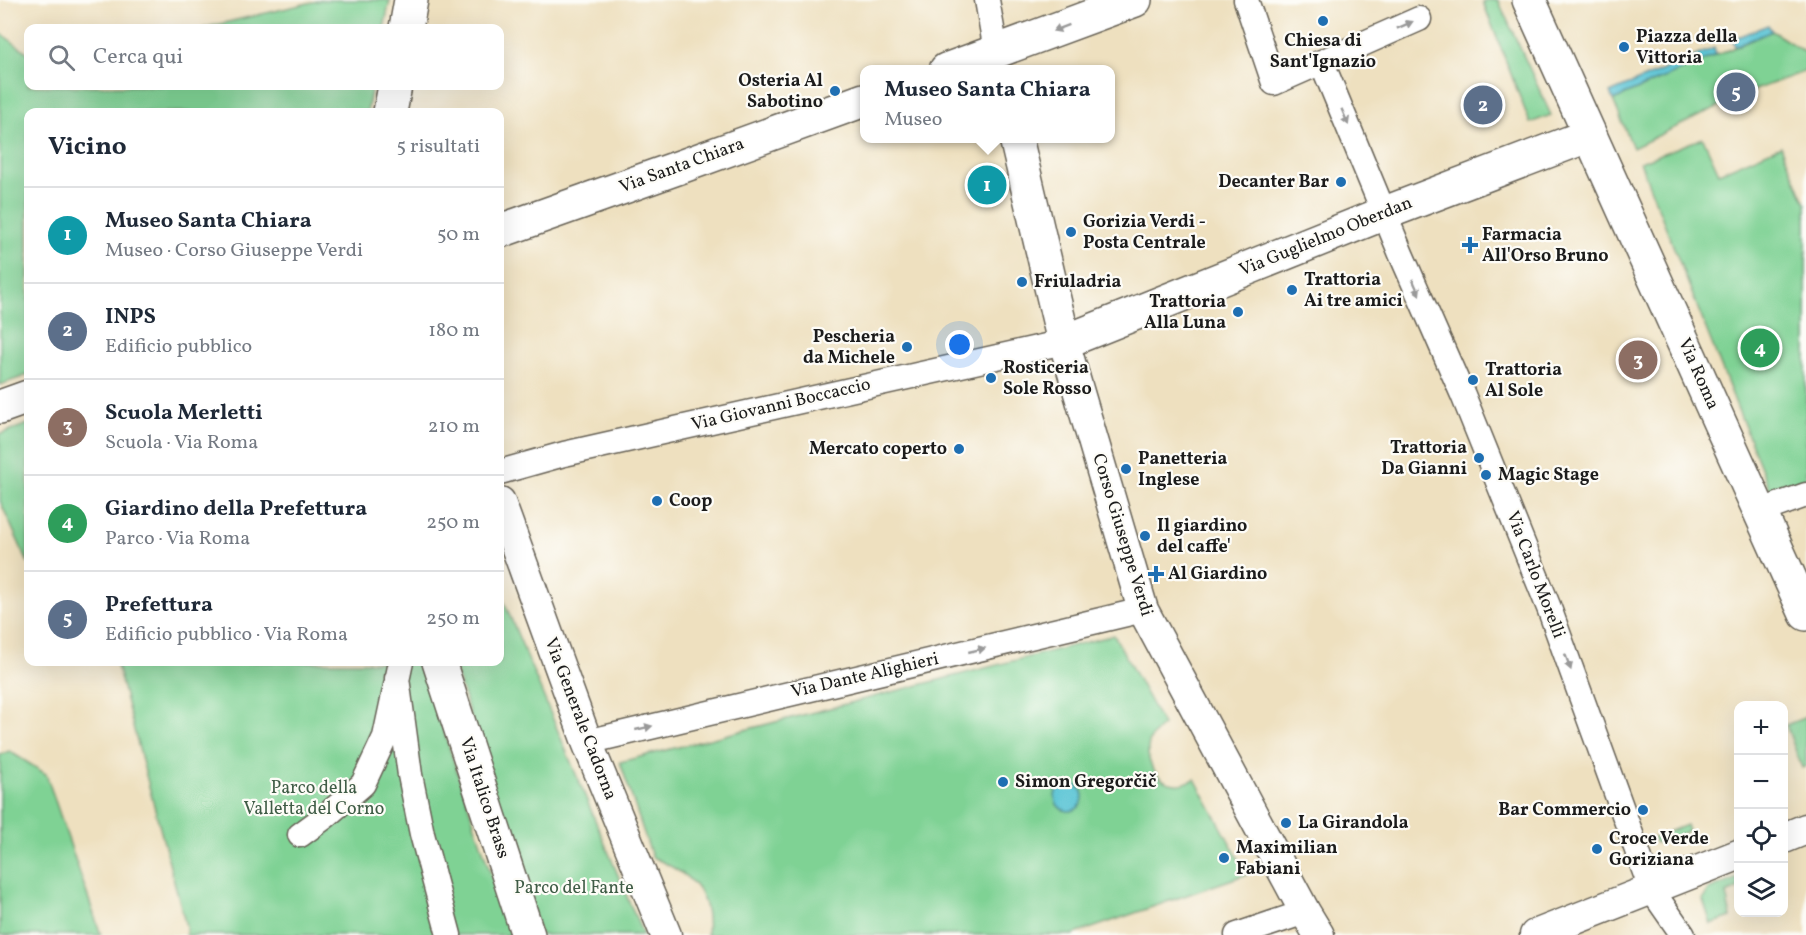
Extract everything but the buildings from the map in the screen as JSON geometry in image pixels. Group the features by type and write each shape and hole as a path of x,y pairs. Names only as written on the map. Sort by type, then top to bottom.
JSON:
{"main road":[{"path":"407,24 411,0"},
{"path":"969,65 998,60 1135,0"},
{"path":"1529,0 1590,135"},
{"path":"391,108 394,90"},
{"name":"Via Santa Chiara","path":"504,230 860,101"},
{"name":"Via Guglielmo Oberdan","path":"1064,342 1386,213 1590,135"},
{"name":"Via Roma","path":"1590,135 1806,614"},
{"name":"Corso Giuseppe Verdi","path":"1017,143 1064,342"},
{"path":"0,407 24,398"},
{"name":"Via Italico Brass","path":"440,666 528,935"}],"street":[{"path":"987,0 998,60"},
{"path":"1245,0 1274,83 1419,19"},
{"name":"Via Carlo Morelli","path":"1322,63 1386,213 1401,254 1463,395 1549,608 1651,889 1683,935"},
{"name":"Via Giovanni Boccaccio","path":"504,471 564,454 1064,342"},
{"name":"Corso Giuseppe Verdi","path":"1064,342 1143,610 1312,924"},
{"path":"1761,511 1806,495"},
{"name":"Via Generale Cadorna","path":"504,513 587,742 666,935"},
{"name":"Via Dante Alighieri","path":"587,742 1143,610"},
{"path":"300,835 327,816 363,784 385,737 399,670"},
{"path":"399,670 410,775 422,834 449,935"},
{"path":"1788,836 1806,829"},
{"path":"1535,935 1734,857"},
{"path":"1237,935 1312,924"}],"green space":[{"path":"321,0 390,0 385,24 220,24"},
{"path":"1498,0 1551,115 1530,123 1483,2"},
{"path":"1772,31 1806,53 1806,71 1744,94 1633,148 1613,100"},
{"path":"0,33 24,50 24,90 371,90 368,108 24,108 24,376 0,385"},
{"path":"1703,138 1719,173 1781,146 1806,204 1806,478 1771,493 1640,162"},
{"path":"24,425 24,554 0,501 0,434"},
{"name":"Parco del Fante","path":"504,602 643,935 540,935 454,666 504,666"},
{"path":"1114,635 1163,725 1150,740 1148,747 1153,768 1169,783 1181,784 1195,779 1247,874 1072,935 707,935 705,906 695,886 677,870 652,857 620,762"},
{"name":"Parco della Valletta del Corno","path":"117,666 422,666 511,935 186,935 186,926"},
{"path":"1806,717 1806,766 1802,768 1788,730 1788,724"},
{"path":"9,751 46,774 101,935 0,935 0,755"},
{"path":"1686,825 1688,831 1656,843 1653,838"},
{"path":"1734,880 1734,891 1726,894 1731,917 1711,924 1703,900 1708,890"}],"water":[{"path":"1768,25 1772,31 1735,46 1732,39"},
{"path":"1714,48 1716,55 1613,100 1610,93"},
{"path":"1069,783 1079,787 1083,797 1079,807 1069,811 1059,807 1055,797 1059,787"}],"place":[{"name":"Chiesa di Sant'Ignazio","path":"1323,21"},
{"name":"Piazza della Vittoria","path":"1624,47"},
{"name":"Osteria Al Sabotino","path":"835,91"},
{"name":"Prefettura","path":"1736,92"},
{"name":"INPS","path":"1483,105"},
{"name":"Decanter Bar","path":"1341,182"},
{"name":"Museo Santa Chiara","path":"987,185"},
{"name":"Gorizia Verdi - Posta Centrale","path":"1071,232"},
{"name":"Farmacia All'Orso Bruno","path":"1470,245"},
{"name":"Friuladria","path":"1022,282"},
{"name":"Trattoria Ai tre amici","path":"1292,290"},
{"name":"Trattoria Alla Luna","path":"1238,312"},
{"name":"Pescheria da Michele","path":"907,347"},
{"name":"Giardino della Prefettura","path":"1760,348"},
{"name":"Scuola Merletti","path":"1638,360"},
{"name":"Rosticeria Sole Rosso","path":"991,378"},
{"name":"Trattoria Al Sole","path":"1473,380"},
{"name":"Mercato coperto","path":"959,449"},
{"name":"Trattoria Da Gianni","path":"1479,458"},
{"name":"Panetteria Inglese","path":"1126,469"},
{"name":"Magic Stage","path":"1486,475"},
{"name":"Coop","path":"657,501"},
{"name":"Il giardino del caffe'","path":"1145,536"},
{"name":"Al Giardino","path":"1156,574"},
{"name":"Simon Gregorčič","path":"1003,782"},
{"name":"Bar Commercio","path":"1643,810"},
{"name":"La Girandola","path":"1286,823"},
{"name":"Croce Verde Goriziana","path":"1597,849"},
{"name":"Maximilian Fabiani","path":"1224,858"}]}
